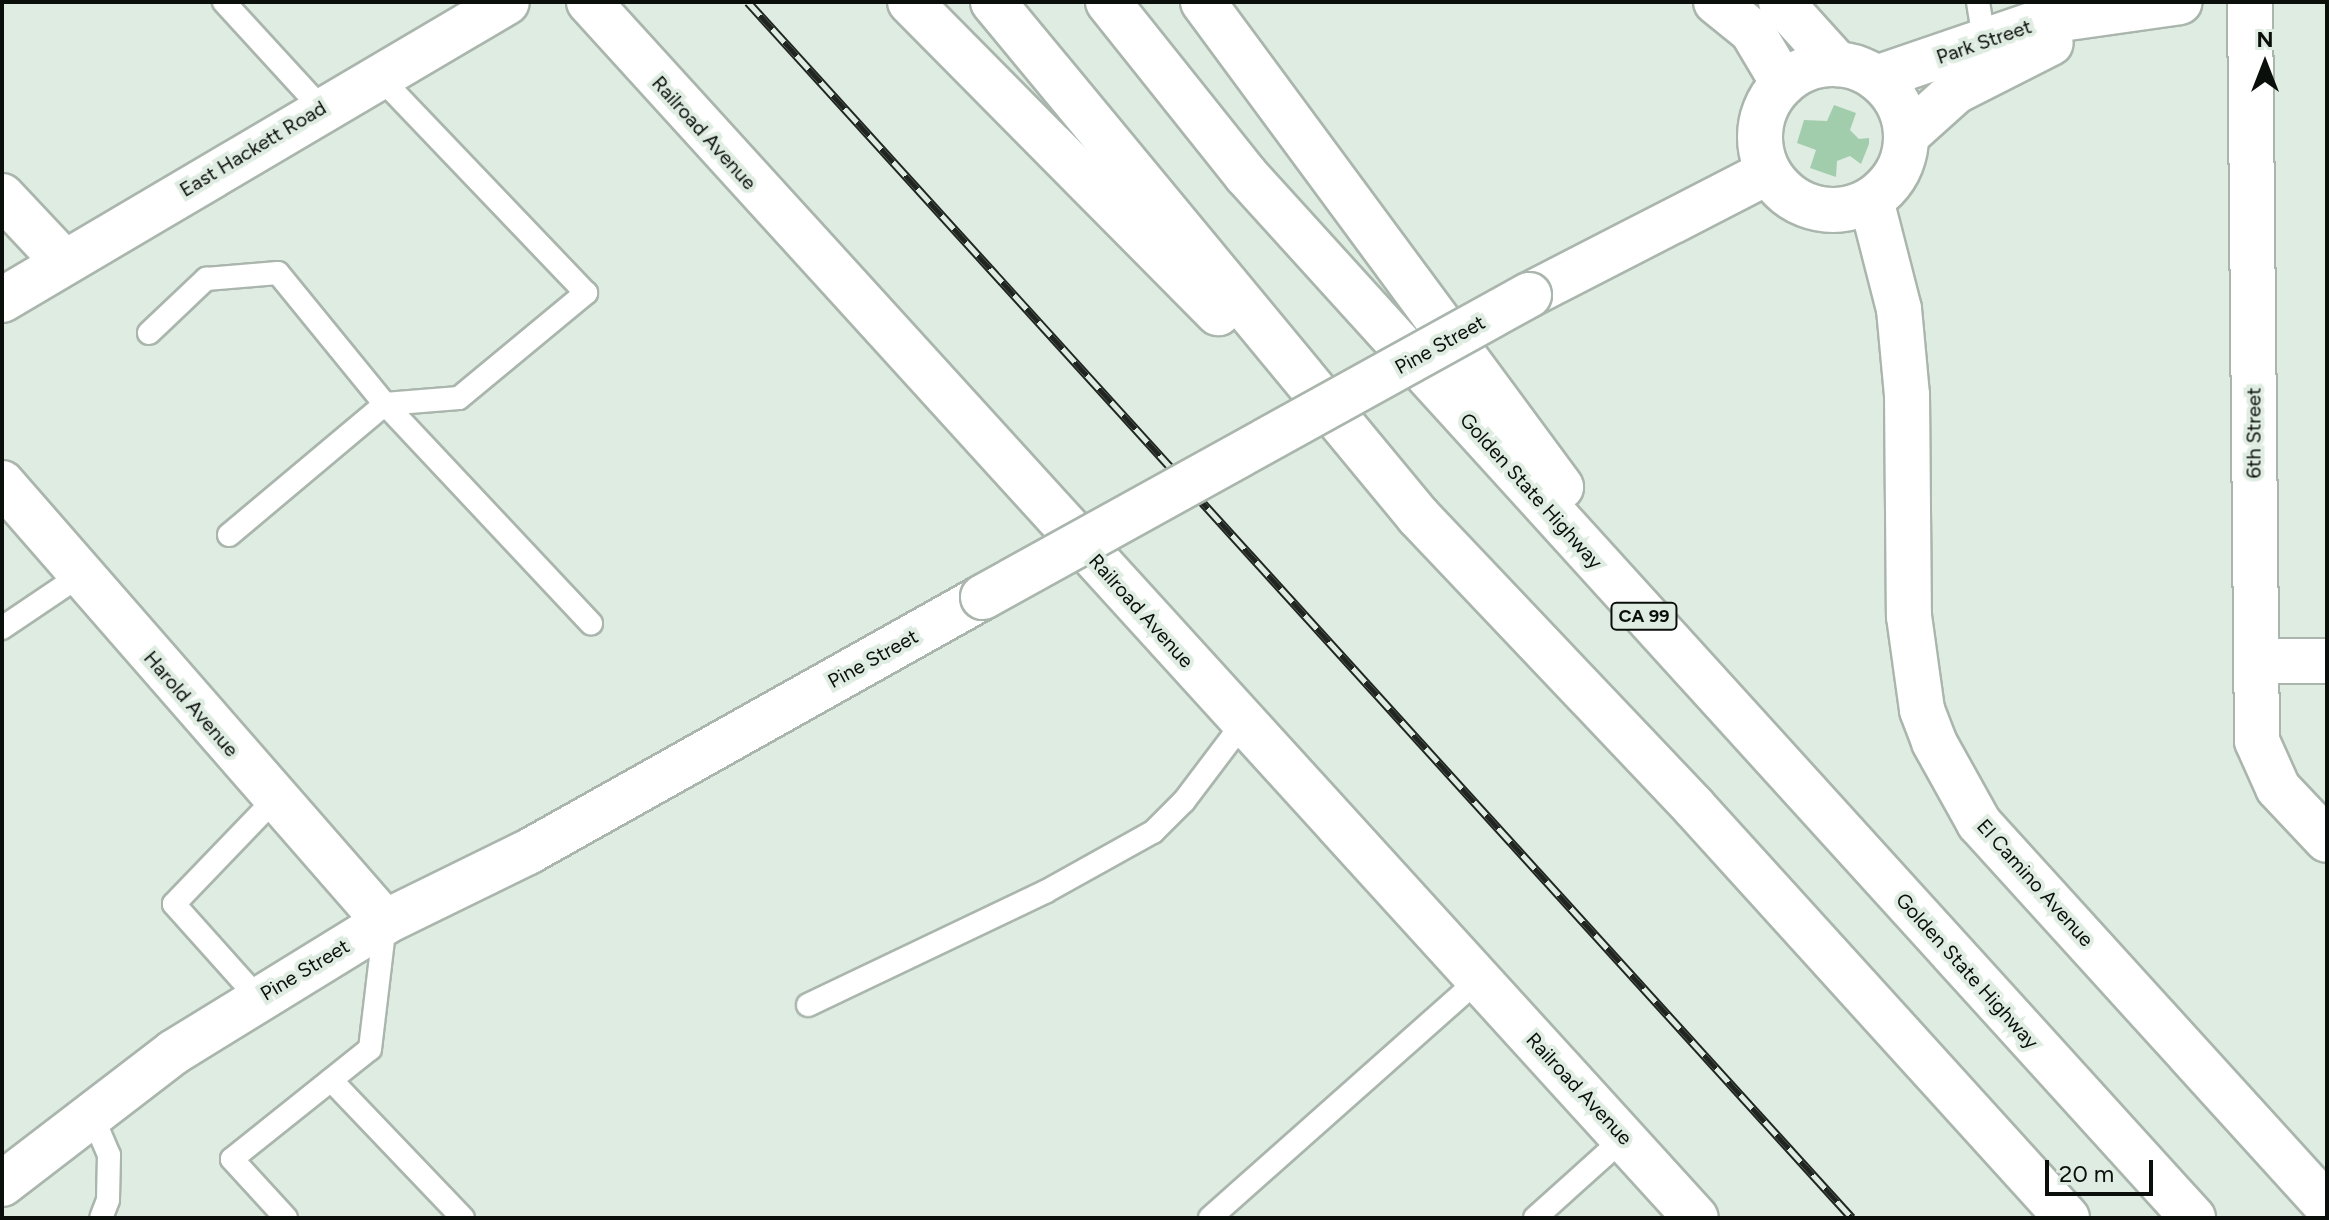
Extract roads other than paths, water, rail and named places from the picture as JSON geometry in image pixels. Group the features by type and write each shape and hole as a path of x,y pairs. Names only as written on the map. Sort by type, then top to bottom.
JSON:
{"main road":[{"name":"East Hackett Road","path":"2,300 321,108 507,2"},
{"name":"Railroad Avenue","path":"589,2 1696,1218"},
{"path":"910,2 1418,516 1705,818 2067,1218"},
{"path":"993,2 1418,516"},
{"name":"Golden State Highway","path":"1108,2 1246,175 2193,1218"},
{"path":"1203,2 1696,674"},
{"path":"1716,2 1752,31 1783,83"},
{"path":"1781,2 1856,71 1898,103 1906,136 1899,169 1871,200 1823,210 1799,203 1768,172 1759,143 1761,118 1783,83 1811,66 1856,71"},
{"name":"Park Street","path":"1856,71 1981,21 2040,22 2094,17 2180,2"},
{"name":"6th Street","path":"2250,2 2257,741 2264,766 2278,788 2327,840"},
{"name":"Park Street","path":"1906,136 1956,91 2094,17"},
{"name":"Pine Street","path":"2,1184 91,1113 258,998 385,922 528,852 1529,295 1768,172"},
{"path":"2,196 64,262"},
{"name":"El Camino Avenue","path":"1871,200 1899,309 1907,395 1909,616 1922,710 1934,742 1979,823 2327,1206"},
{"name":"Harold Avenue","path":"2,483 274,800 385,922"},
{"path":"2256,661 2327,661"}],"lane":[{"path":"224,2 321,108"},
{"path":"229,535 385,404 459,398 586,293 378,75"},
{"path":"149,333 206,279 278,273 385,404 591,623"},
{"path":"2,628 79,576"},
{"path":"808,1005 1045,892 1153,832 1184,801 1243,723"},
{"path":"258,998 174,904 274,800"},
{"path":"286,1218 232,1159 370,1049 385,922"},
{"path":"1210,1218 1478,980"},
{"path":"331,1080 463,1218"},
{"path":"91,1113 109,1155 108,1200 101,1218"},
{"path":"1535,1218 1624,1138"}],"railway":[{"path":"748,2 1852,1218"}]}
